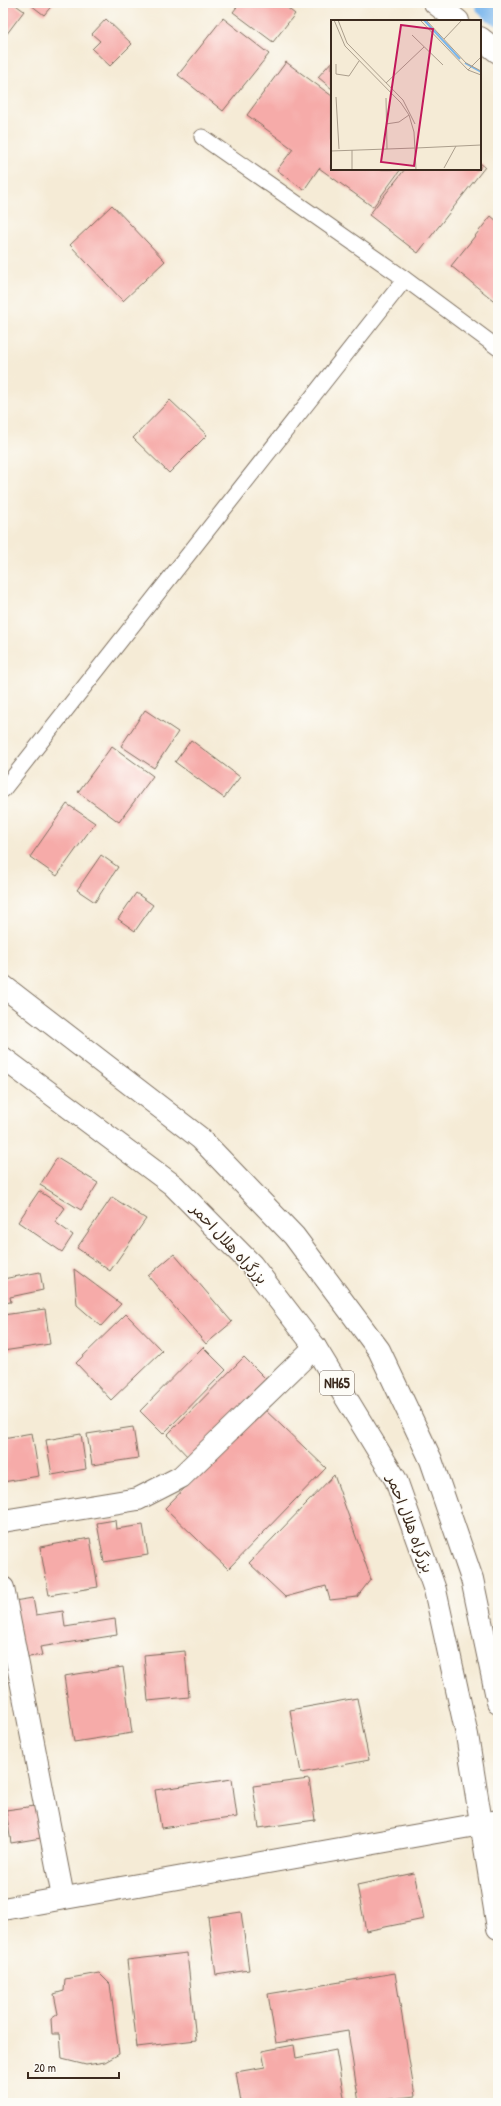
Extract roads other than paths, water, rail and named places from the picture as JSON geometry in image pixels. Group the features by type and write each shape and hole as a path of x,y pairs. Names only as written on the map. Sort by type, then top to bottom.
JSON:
{"main road":[{"path":"435,3 457,20"},
{"path":"481,39 498,52"},
{"path":"3,986 200,1138 294,1236 379,1350 431,1460 472,1579 498,1702"},
{"name":"بزرگراه هلال احمر","path":"3,1058 173,1185 252,1265 315,1346 396,1480 435,1590 489,1823 498,1928"},
{"path":"3,1521 138,1499 181,1477 315,1346"},
{"path":"3,1588 63,1897"},
{"path":"3,1909 63,1897 489,1823"}],"lane":[{"path":"202,137 405,279 498,348"},
{"path":"3,790 405,279"}],"waterway":[{"path":"491,3 498,9"}]}
